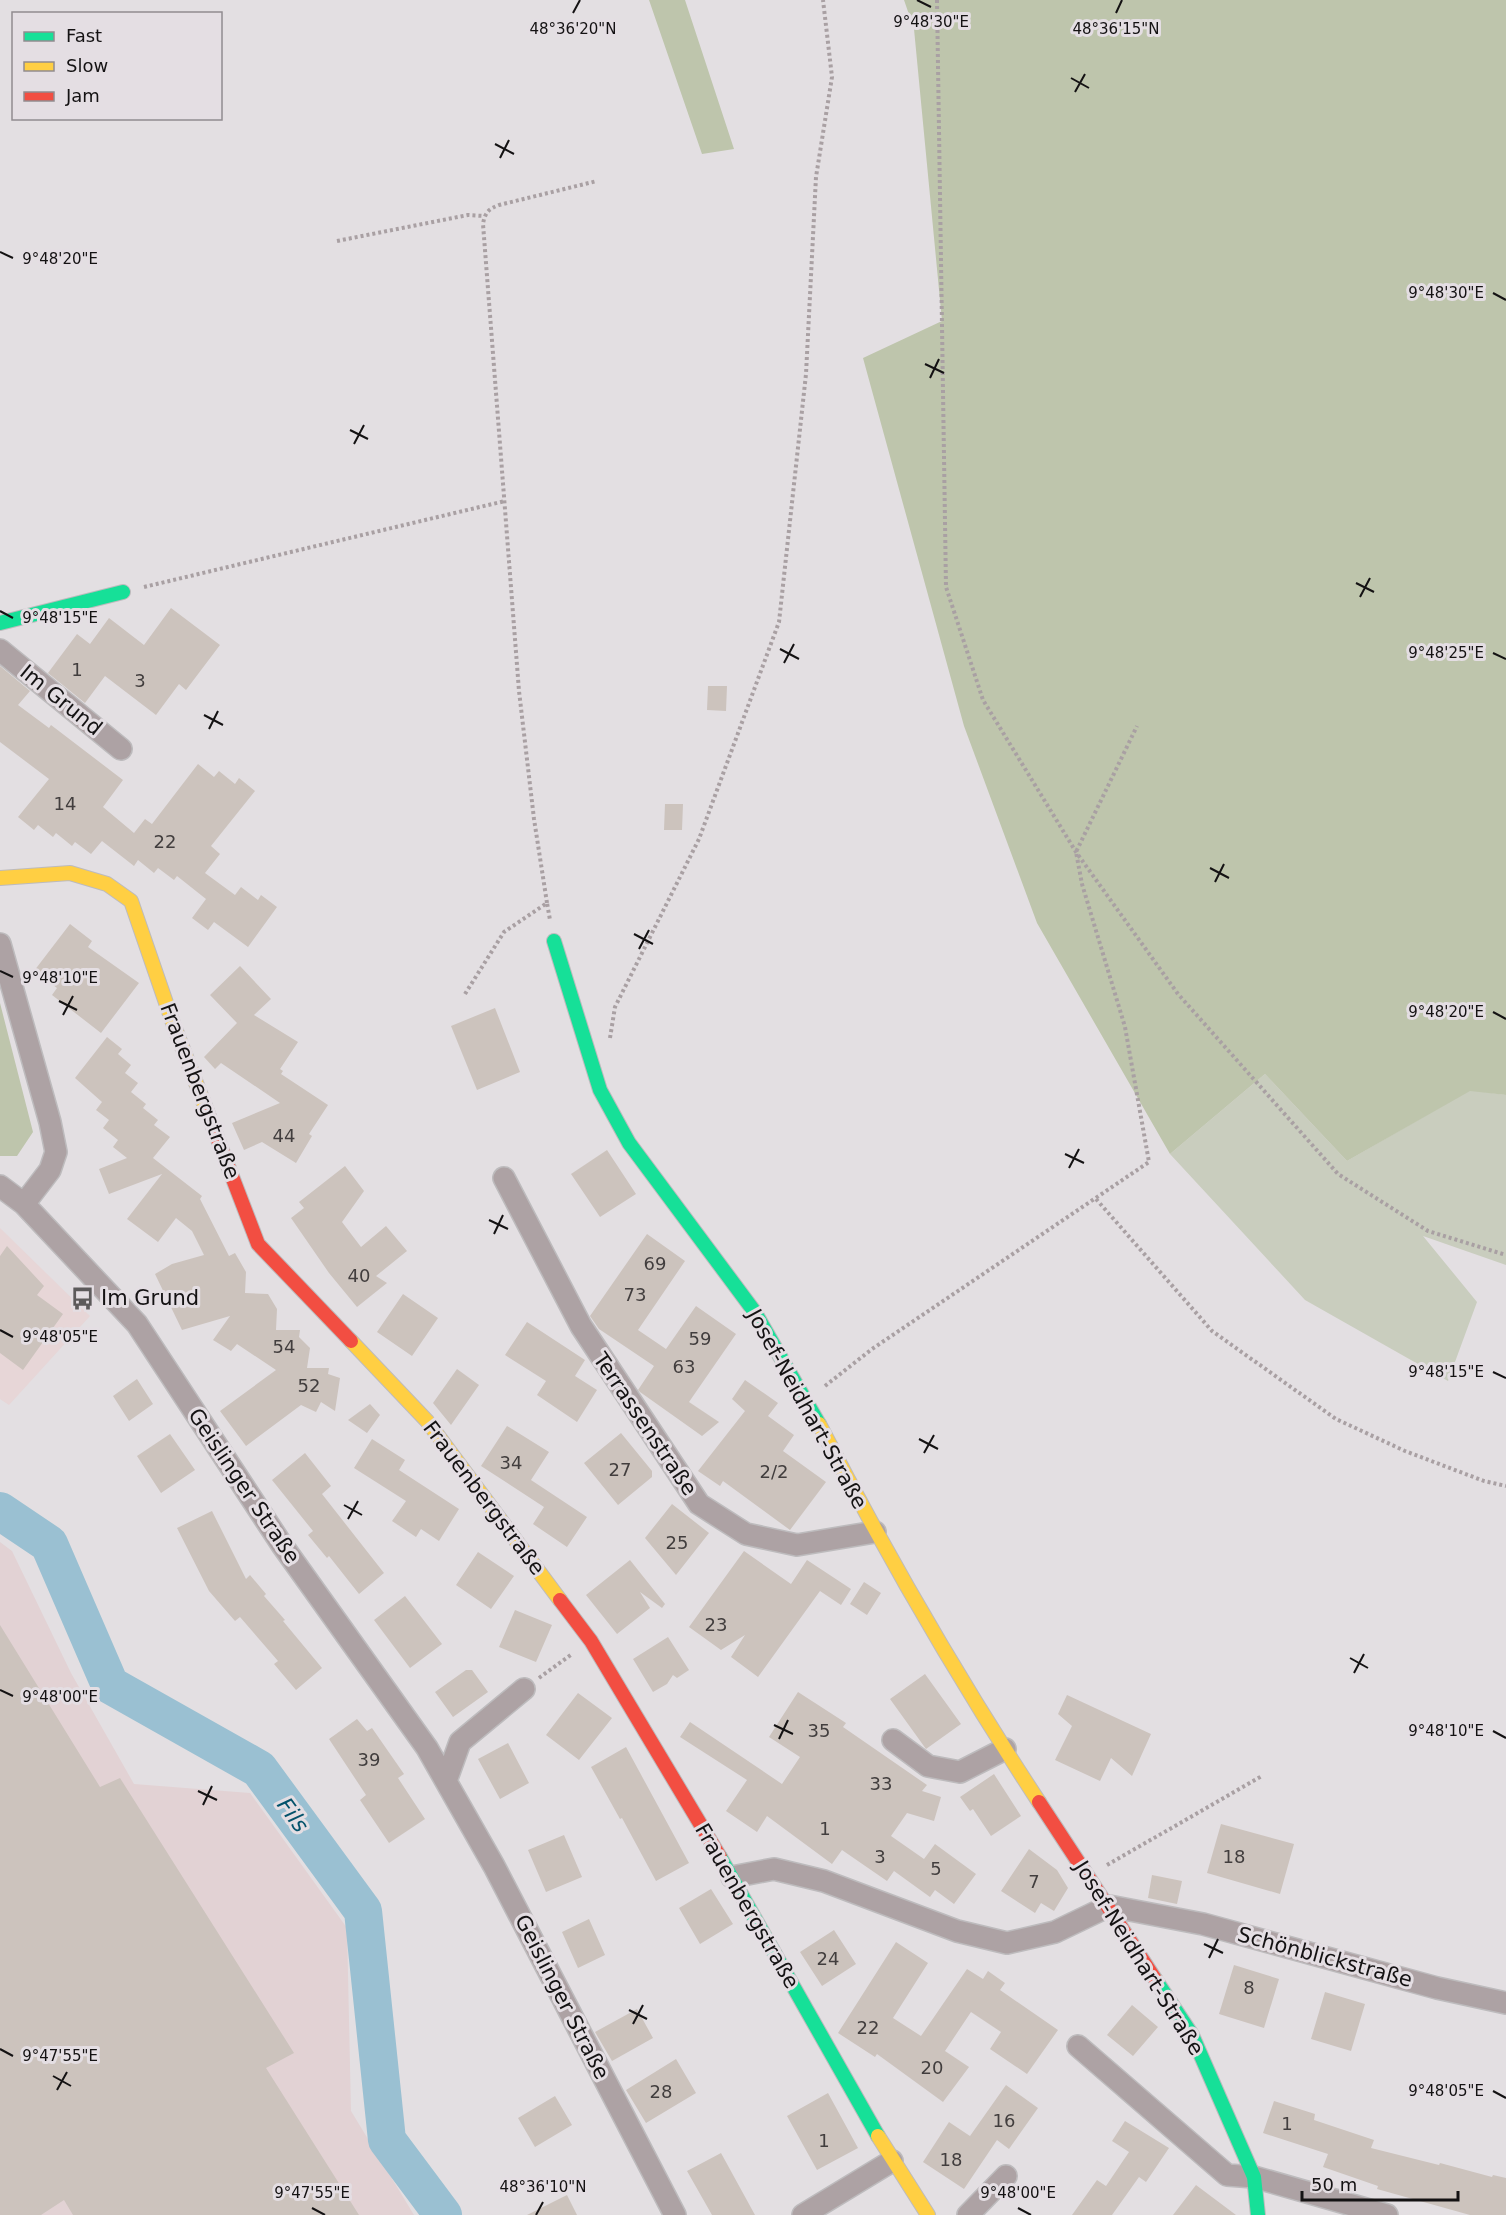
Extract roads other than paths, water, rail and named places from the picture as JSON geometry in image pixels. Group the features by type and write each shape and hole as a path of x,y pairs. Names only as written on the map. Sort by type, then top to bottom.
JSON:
{"street":[{"path":"0,623 123,592"},
{"name":"Im Grund","path":"0,650 122,749"},
{"name":"Frauenbergstraße","path":"0,878 70,873 106,884 130,901 174,1026 258,1244 427,1421 591,1641 732,1877 772,1952 892,2161 928,2215"},
{"name":"Josef-Neidhart-Straße","path":"554,942 600,1090 623,1132 754,1311 807,1400 875,1532 1005,1749 1192,2035 1254,2177 1258,2215"},
{"path":"0,944 50,1122 56,1152 50,1170 24,1204"},
{"name":"Terrassenstraße","path":"504,1178 580,1326 699,1504 746,1534 797,1545 875,1532"},
{"name":"Geislinger Straße","path":"0,1186 24,1204 137,1324 282,1545 427,1748 499,1876 675,2215"},
{"path":"446,1782 460,1742 529,1685"},
{"path":"893,1740 928,1766 960,1772 1005,1749"},
{"path":"732,1877 774,1869 824,1881 957,1931 1007,1943 1055,1932 1109,1906"},
{"name":"Schönblickstraße","path":"1109,1906 1203,1924 1437,1988 1506,2003"},
{"path":"1078,2046 1227,2175 1254,2177 1387,2215"},
{"path":"803,2215 892,2161"},
{"path":"968,2215 1006,2176"}],"waterway":[{"name":"Fils","path":"0,1511 49,1544 110,1685 259,1769 363,1911 387,2140 443,2215"}],"place":[{"name":"Im Grund","path":"83,1298"}]}
